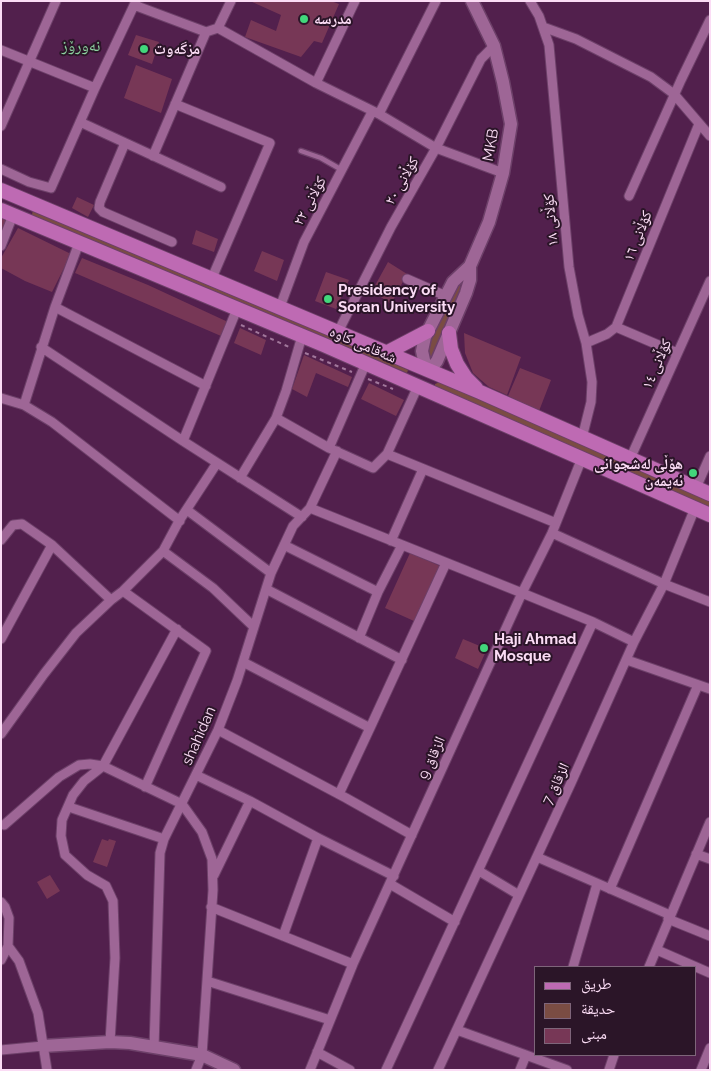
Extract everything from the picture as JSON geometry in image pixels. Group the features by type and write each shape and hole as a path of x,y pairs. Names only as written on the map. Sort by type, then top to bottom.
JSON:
{"main road":[{"name":"MKB","path":"470,266 489,222 502,173 511,124 494,46 472,1"},
{"name":"شەقامی کاوە","path":"1,190 480,392 710,494"},
{"path":"11,214 27,201"},
{"name":"شەقامی کاوە","path":"11,214 366,363 710,515"},
{"path":"418,386 426,369 422,351 428,331 458,276 470,266"},
{"path":"426,369 436,364 466,293 470,280 470,266"},
{"path":"386,353 428,331"},
{"path":"449,333 451,349 457,364 466,378 480,392"},
{"path":"43,1046 110,1042 130,1043 202,1055 231,1069"}],"street":[{"path":"1,126 56,1"},
{"path":"1,170 35,184 51,188 135,3 206,32 218,28 231,1"},
{"path":"316,83 355,1"},
{"name":"کۆڵانی ٢٢","path":"280,307 304,242 436,1"},
{"name":"کۆڵانی ١٨","path":"530,1 539,16 549,46 569,267 578,315 586,344 592,382 590,402 582,438"},
{"path":"629,196 674,94 710,20"},
{"path":"543,27 576,39 651,77 674,94 710,136"},
{"path":"218,28 316,83 376,113 436,148 502,173"},
{"path":"153,156 206,32"},
{"name":"کۆڵانی ٢٠","path":"338,332 391,227 436,148 481,59 494,46"},
{"path":"1,50 95,88"},
{"path":"175,104 270,142 212,278"},
{"path":"80,122 221,187"},
{"name":"کۆڵانی ١٦","path":"616,327 699,124"},
{"path":"126,143 99,208 103,212 172,242"},
{"path":"27,201 35,184"},
{"path":"1,246 11,214"},
{"path":"24,405 41,347 79,243"},
{"path":"407,279 446,296"},
{"name":"کۆڵانی ١٤","path":"630,459 710,281"},
{"path":"55,307 206,386"},
{"path":"183,441 237,309"},
{"path":"586,344 607,334 616,327 677,353"},
{"path":"240,478 276,418 302,336"},
{"path":"41,347 302,517"},
{"name":"shahidan","path":"154,1048 160,853 164,839 218,730 243,662 271,573 293,526 310,508 366,363"},
{"path":"276,418 333,450 373,468 387,454 418,386"},
{"path":"1,398 24,405 52,422 180,521"},
{"path":"387,454 556,523"},
{"path":"696,488 710,456"},
{"name":"الزقاق 9","path":"310,1070 353,964 522,593 552,533 582,458"},
{"path":"1,734 76,633 123,591 163,551 217,463"},
{"path":"391,541 424,469"},
{"path":"310,508 522,593 634,642"},
{"name":"الزقاق 7","path":"438,1070 634,642 664,584 696,508"},
{"path":"187,510 271,573"},
{"path":"1,540 13,525 22,524 52,545 111,600"},
{"path":"552,533 664,584 710,602"},
{"path":"1,639 52,545"},
{"path":"284,545 378,592"},
{"path":"359,638 378,592 402,545"},
{"path":"163,551 213,588 254,627"},
{"path":"339,794 446,564"},
{"path":"266,589 402,660"},
{"path":"123,591 206,650 205,656 145,787"},
{"path":"386,1070 592,622"},
{"path":"110,1042 115,958 113,901 106,886 87,876 65,854 61,836 62,820 73,795 84,780 103,766 177,629"},
{"path":"627,660 710,689"},
{"path":"243,662 370,728"},
{"path":"610,889 698,685"},
{"path":"218,730 412,835"},
{"path":"4,825 66,773 79,765 103,766 182,804 202,832 212,859 213,877 202,1055 196,1070"},
{"path":"196,775 250,801 392,880 455,922"},
{"path":"213,877 250,801"},
{"path":"69,807 164,839"},
{"path":"649,966 710,822"},
{"path":"283,936 318,838"},
{"path":"696,854 710,859"},
{"path":"537,857 710,936"},
{"path":"479,871 519,895"},
{"path":"573,966 597,884"},
{"path":"1,902 9,918 8,946 1,960"},
{"path":"211,907 353,964"},
{"path":"8,946 19,961 38,1013 47,1070"},
{"path":"657,950 694,966"},
{"path":"696,967 710,973"},
{"path":"206,981 330,1020"},
{"path":"457,1030 526,1055 546,1058 567,1070"},
{"path":"1,1050 43,1046"},
{"path":"701,1070 710,1048"},
{"path":"317,1052 350,1070"},
{"path":"520,1070 526,1055"},
{"path":"609,1070 614,1056"}],"lane":[{"path":"301,151 321,158 342,170"}],"green space":[{"path":"33,209 302,323 408,370 407,373 32,215"},
{"path":"459,284 461,288 435,356 429,356 427,348"},
{"path":"440,382 710,500 710,508 435,387 435,384"}],"building":[{"path":"250,1 331,1 339,4 322,43 314,41 301,57 245,37 251,20 276,31 281,15"},
{"name":"مزگەوت","path":"136,35 159,42 152,64 128,55"},
{"path":"136,65 172,79 161,113 124,98"},
{"path":"77,197 94,205 88,217 72,208"},
{"path":"1,210 13,215 1,245"},
{"path":"18,228 71,254 52,292 25,281 1,268 1,258"},
{"path":"196,230 218,239 214,252 192,244"},
{"path":"262,251 284,260 277,281 254,271"},
{"path":"82,258 148,285 228,322 221,336 75,273"},
{"path":"388,262 407,274 391,304 372,291"},
{"path":"326,272 349,280 336,309 315,301"},
{"path":"240,328 266,340 261,355 234,343"},
{"path":"464,333 521,357 507,395 489,387 473,373 465,353"},
{"path":"304,355 352,377 348,387 316,373 307,397 292,389"},
{"path":"520,368 551,380 539,411 508,396"},
{"path":"369,383 404,400 396,416 361,399"},
{"path":"410,553 440,566 414,621 385,608"},
{"path":"463,639 487,649 478,669 455,658"},
{"path":"102,839 116,841 107,867 93,862"},
{"path":"50,875 60,891 47,899 37,882"}],"place":[{"name":"مدرسە","path":"304,19"},
{"name":"مزگەوت","path":"144,49"},
{"name":"Presidency of Soran University","path":"328,299"},
{"name":"هۆڵی لەشجوانی ئەیمەن","path":"693,473"},
{"name":"Haji Ahmad Mosque","path":"484,648"}],"district":[{"name":"نەورۆز","path":"81,46"}]}
